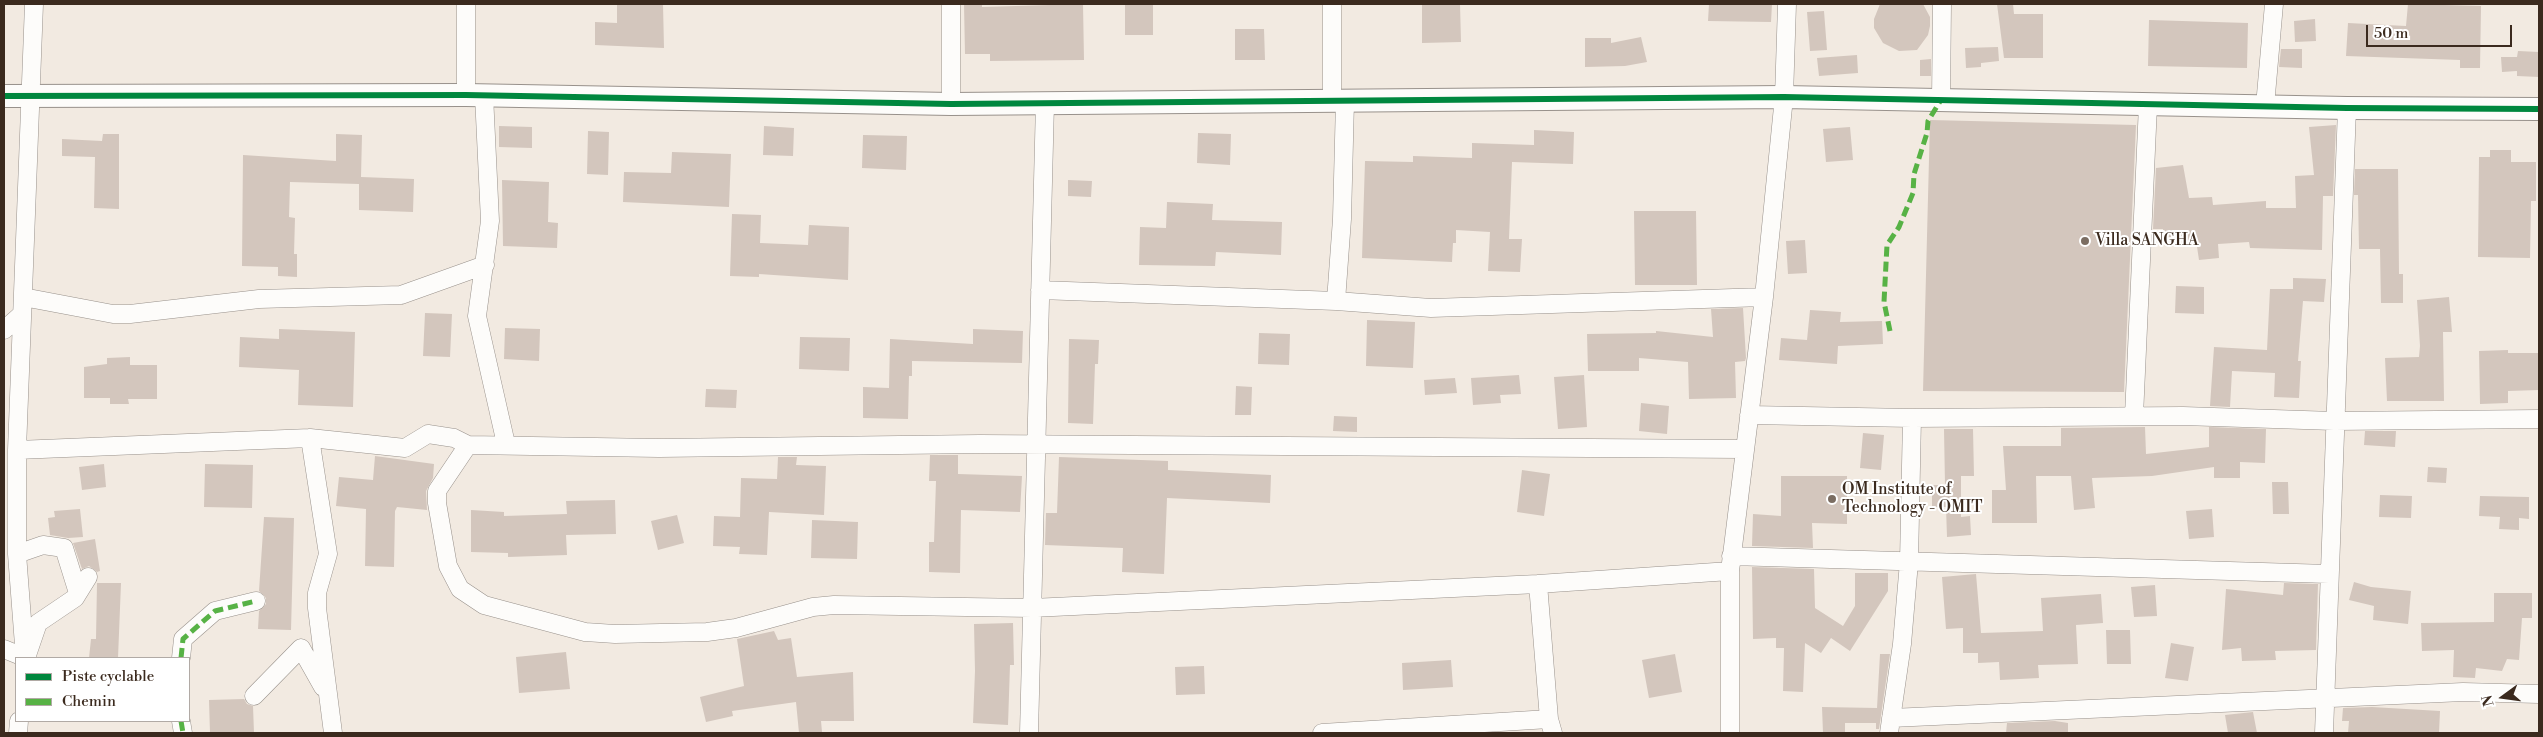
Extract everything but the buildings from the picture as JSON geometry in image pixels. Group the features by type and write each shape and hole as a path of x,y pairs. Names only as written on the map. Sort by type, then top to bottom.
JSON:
{"street":[{"path":"26,657 17,554 17,450 34,4"},
{"path":"466,4 490,221 477,316 506,444"},
{"path":"951,4 951,104"},
{"path":"1332,4 1339,101 1342,219 1336,301"},
{"path":"1730,733 1730,563 1743,449 1764,297 1784,97 1788,4"},
{"path":"1941,100 1942,4"},
{"path":"2265,106 2274,4"},
{"path":"4,96 475,95 951,104 1784,97 2148,105 2539,109"},
{"path":"1029,733 1045,103"},
{"path":"2134,416 2148,105"},
{"path":"2324,733 2347,108"},
{"path":"4,320 22,305 130,314 259,299 401,295 485,265"},
{"path":"1040,290 1336,301 1431,308 1764,297"},
{"path":"4,330 22,305"},
{"path":"1749,415 1912,418 2134,416 2334,421 2539,419"},
{"path":"1912,418 1909,562 1902,644 1890,725 2472,691 2539,694"},
{"path":"17,450 310,438 405,448 428,434 434,434 468,445 506,444 659,448 1035,445 1743,449"},
{"path":"310,438 328,554 317,594 333,733"},
{"path":"468,445 437,491 437,503 448,566 460,589 484,605 585,632 615,634 708,632 736,628 813,607 834,604 1032,608 1538,584 1730,563 1909,562 2329,574"},
{"path":"17,554 44,545 64,548 78,593"},
{"path":"26,657 38,623 75,598 88,577"},
{"path":"1322,733 1551,726 1538,584"},
{"path":"181,657 183,639 215,611 256,601"},
{"path":"254,696 320,629"},
{"path":"301,648 328,694"},
{"path":"4,649 24,657"}],"marked path":[{"path":"1890,331 1884,302 1887,245 1899,227 1913,193 1914,174 1927,133 1928,121 1941,100"},
{"path":"181,657 183,639 215,611 256,601"},
{"path":"181,722 183,733"}],"cycle path":[{"path":"4,96 466,95 951,104 1784,97 2347,108 2539,109"}],"place":[{"name":"Villa SANGHA","path":"2085,241"},
{"name":"OM Institute of Technology - OMIT","path":"1832,499"}]}
